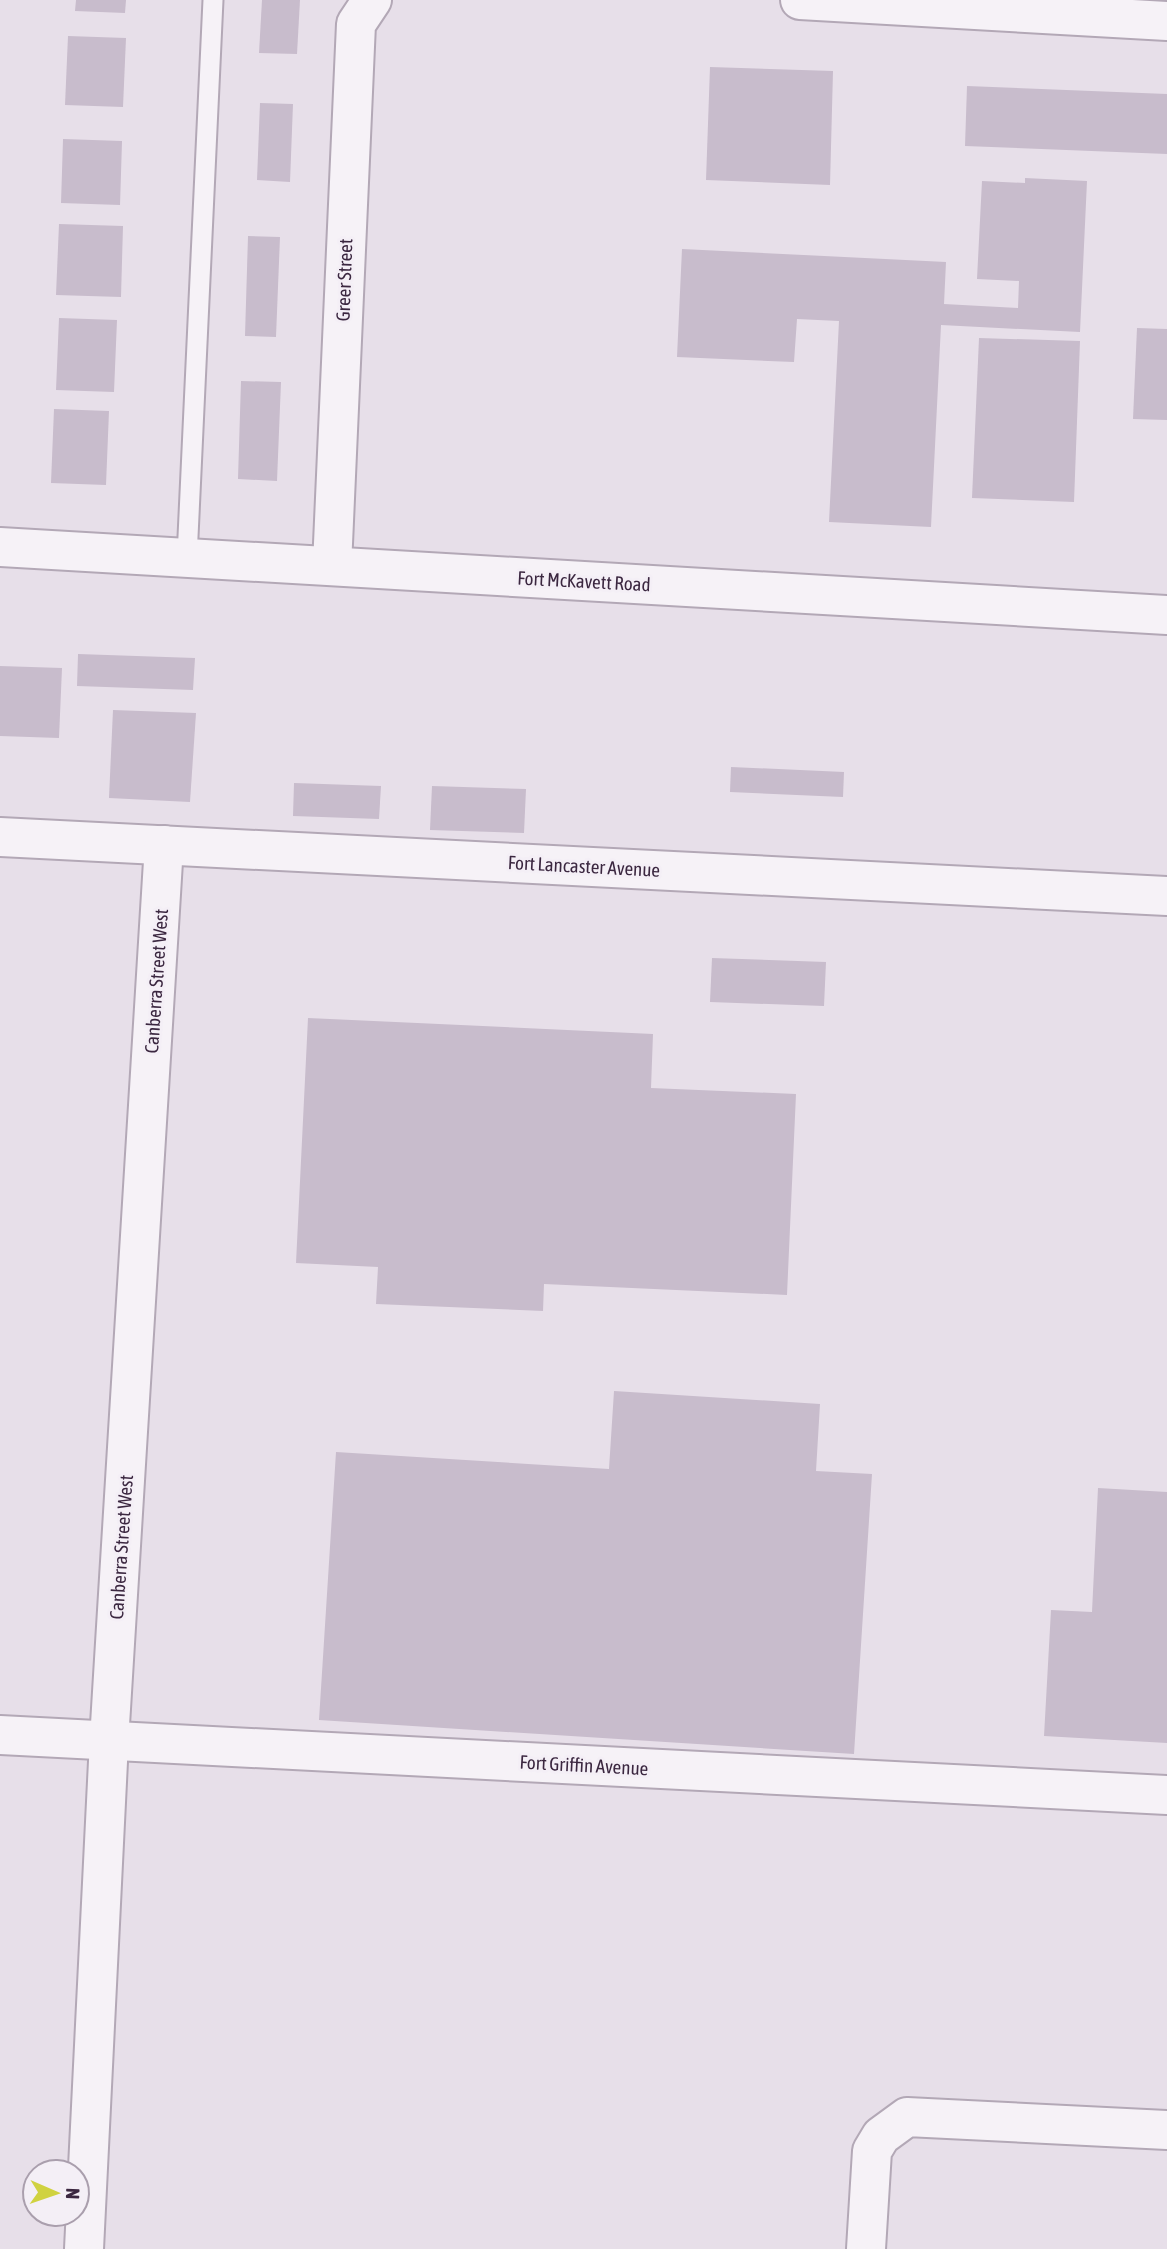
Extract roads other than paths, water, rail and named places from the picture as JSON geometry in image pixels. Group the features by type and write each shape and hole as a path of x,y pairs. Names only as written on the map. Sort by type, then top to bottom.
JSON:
{"street":[{"name":"Greer Street","path":"332,566 356,23 372,0"},
{"path":"800,0 976,5 1167,21"},
{"name":"Fort McKavett Road","path":"0,547 1167,615"},
{"name":"Fort Lancaster Avenue","path":"0,837 1167,896"},
{"name":"Canberra Street West","path":"84,2249 108,1741 164,845"},
{"name":"Fort Griffin Avenue","path":"0,1735 1167,1795"},
{"path":"866,2249 872,2151 881,2136 907,2118 1167,2130"}],"lane":[{"path":"187,558 213,0"}]}
